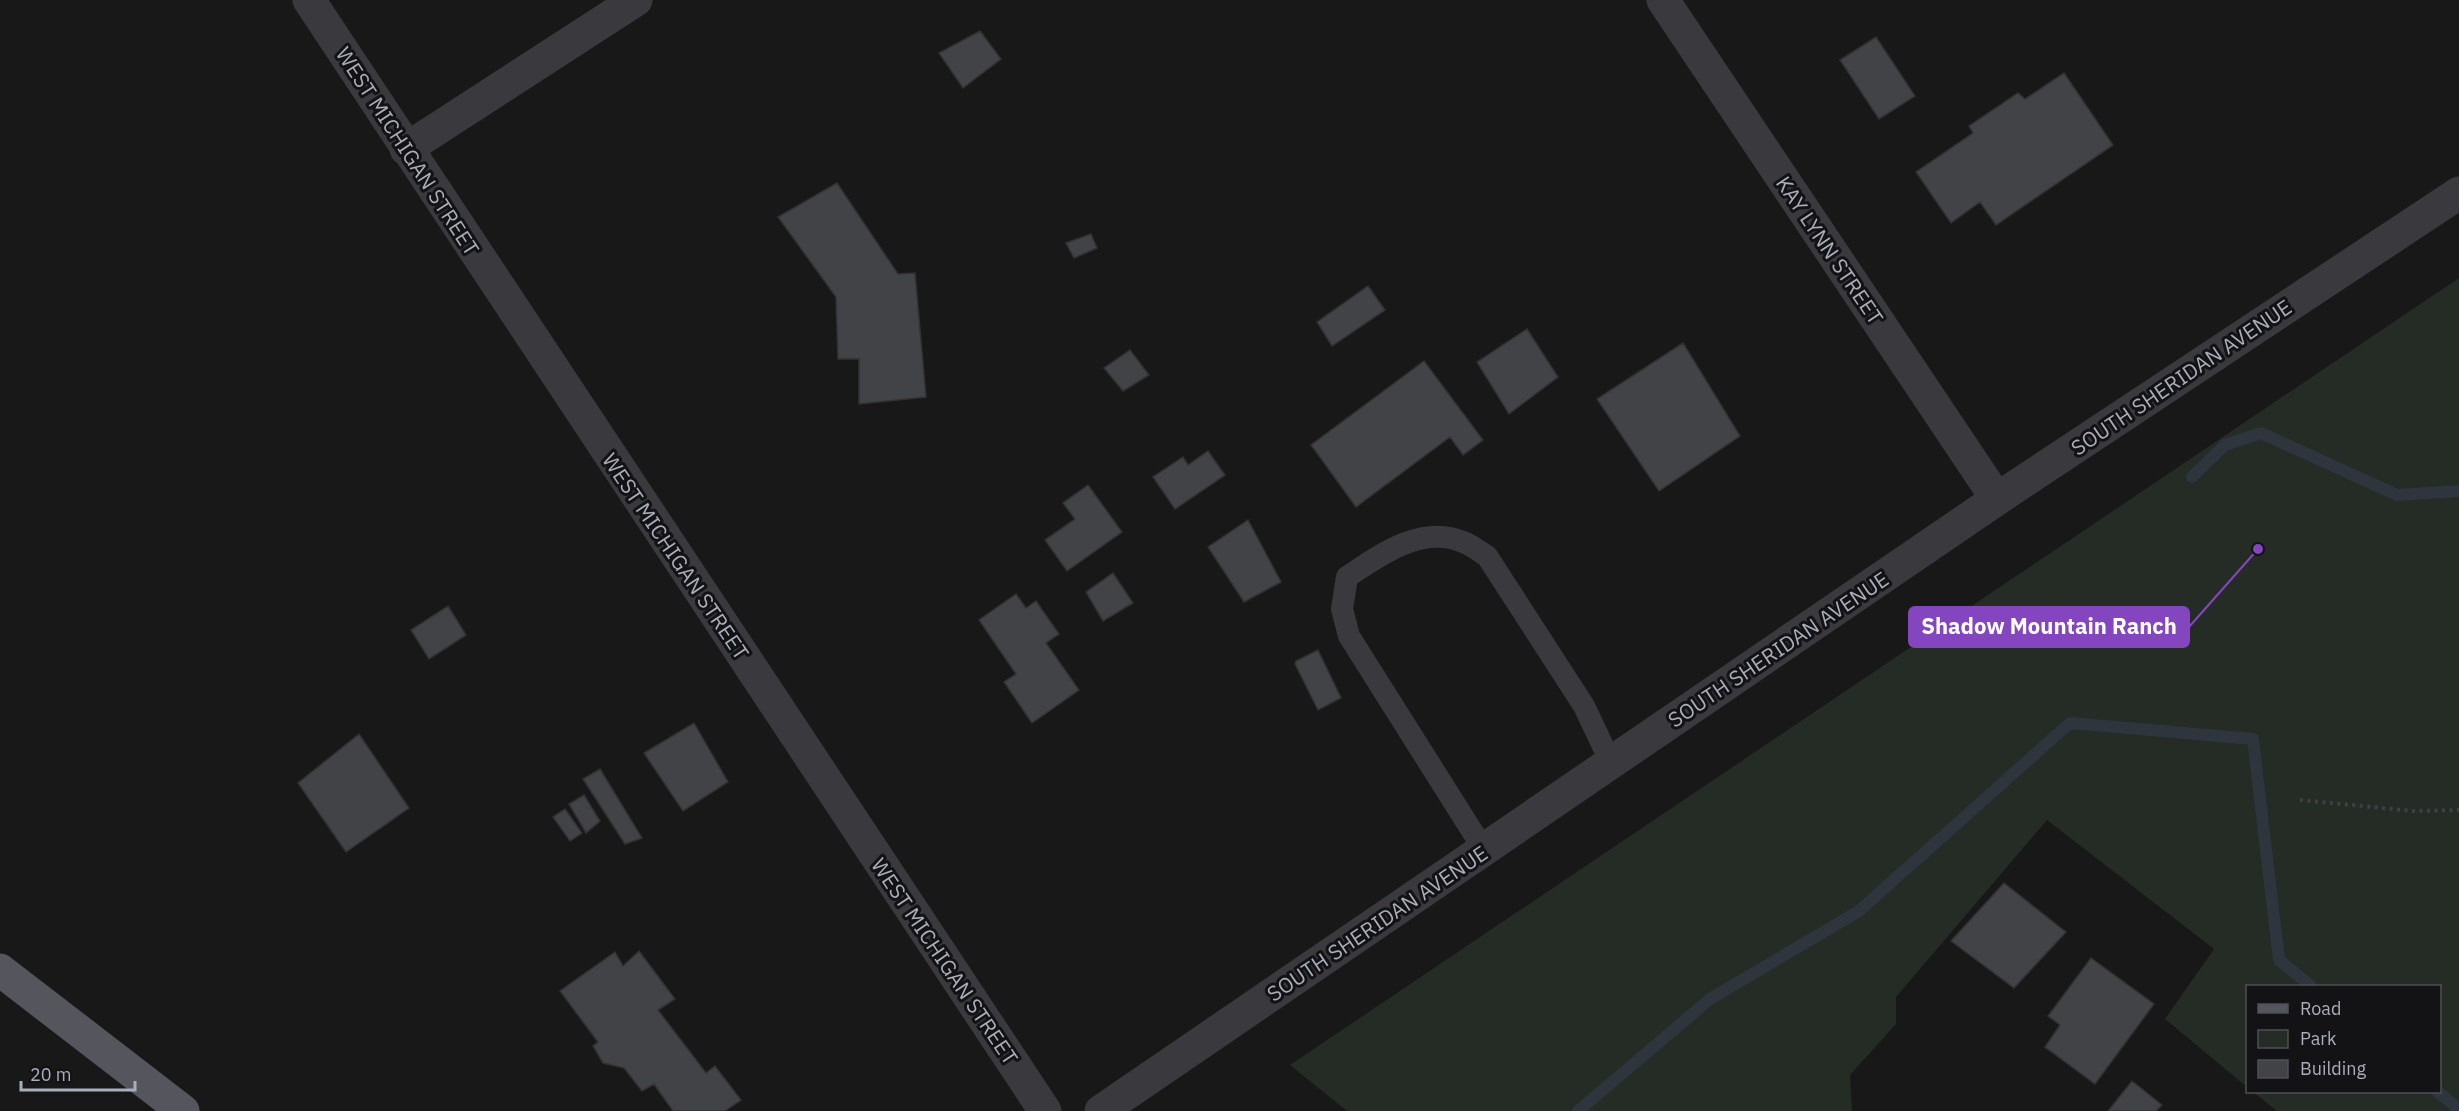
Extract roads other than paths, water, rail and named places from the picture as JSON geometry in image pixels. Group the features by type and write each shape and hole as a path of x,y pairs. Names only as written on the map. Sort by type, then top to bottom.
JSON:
{"main road":[{"path":"0,970 183,1111"}],"street":[{"name":"WEST MICHIGAN STREET","path":"309,0 1045,1111"},
{"path":"406,149 636,0"},
{"name":"KAY LYNN STREET","path":"1663,0 1997,499"},
{"name":"SOUTH SHERIDAN AVENUE","path":"1101,1111 1997,499 2459,193"}],"lane":[{"path":"1484,850 1349,636 1342,609 1347,577 1381,554 1428,535 1462,541 1487,556 1584,706 1611,763"}],"waterway":[{"path":"2192,477 2225,445 2261,433 2397,495 2459,491"},
{"path":"1578,1111 1710,999 1859,911 2070,723 2253,739 2279,960 2310,985"},
{"path":"2439,1093 2459,1109"}],"place":[{"name":"Shadow Mountain Ranch","path":"2258,549"}]}
